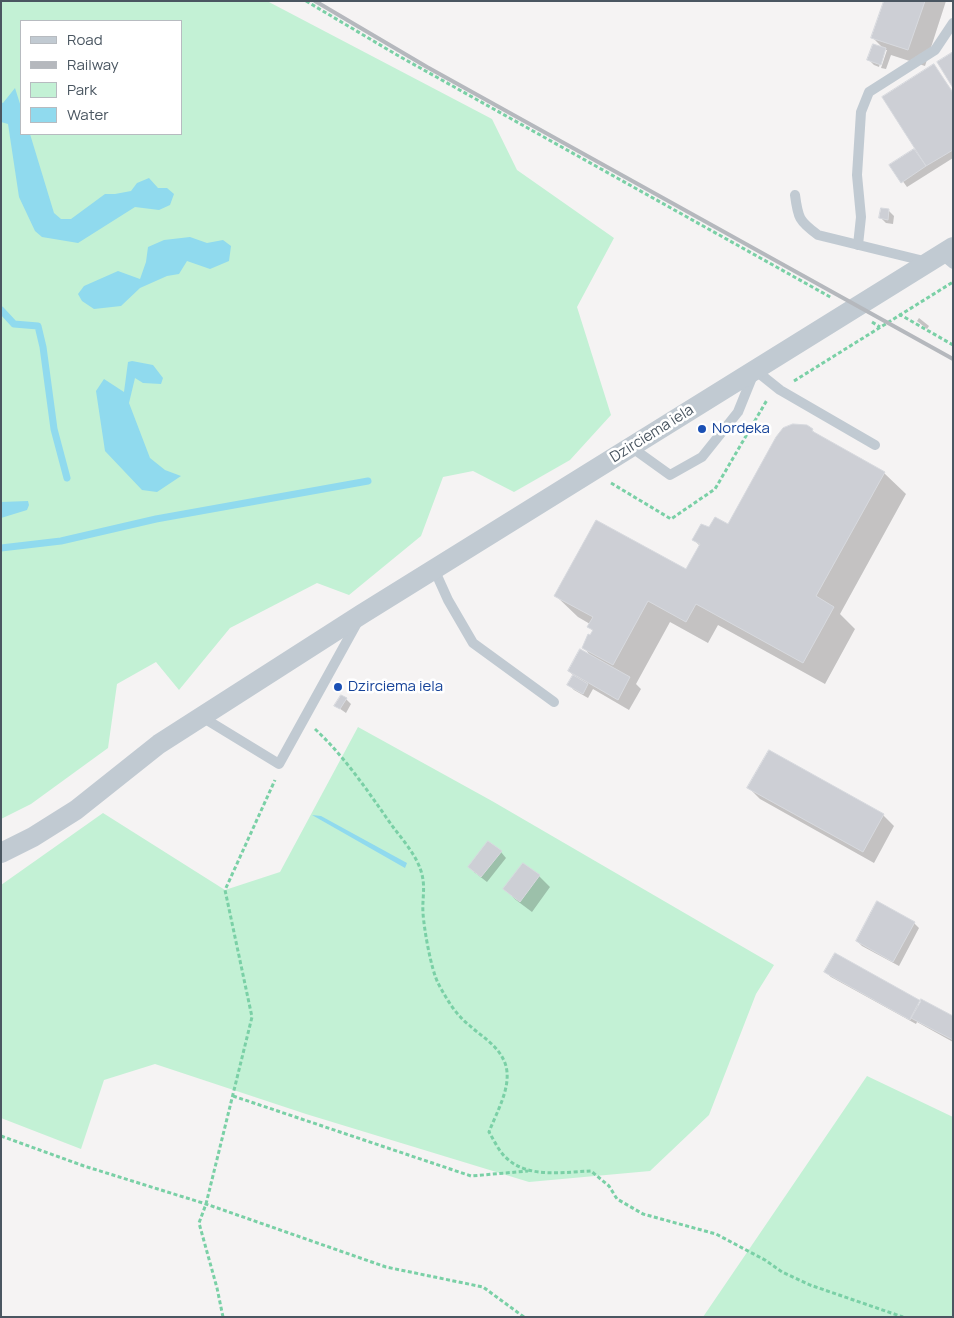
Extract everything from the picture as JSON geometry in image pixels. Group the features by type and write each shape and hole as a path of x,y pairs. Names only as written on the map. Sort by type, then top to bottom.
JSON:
{"street":[{"name":"Dzirciema iela","path":"1,853 33,837 76,810 159,744 362,614 754,370 944,257"}],"lane":[{"path":"858,245 861,217 857,175 860,112 869,92 934,50 953,23"},
{"path":"795,195 798,215 806,226 818,235 858,245 944,257"},
{"path":"631,447 670,475 702,456 738,412 754,370 780,390 875,445"},
{"path":"434,569 448,600 473,642 554,702"},
{"path":"202,717 279,764 362,614"}],"path":[{"path":"306,1 397,55 880,327"},
{"path":"592,471 671,519 715,489 768,398 899,314 953,282"},
{"path":"899,314 953,345"},
{"path":"304,718 335,748 405,844 421,871 425,891 423,912 434,975 447,1000 467,1024 497,1048 505,1064 507,1080 489,1132 497,1146 510,1161 529,1171"},
{"path":"223,1317 199,1223 206,1204 252,1017 225,890 276,777 279,764"},
{"path":"233,1096 471,1176 529,1171 559,1173 591,1171 609,1186 617,1198 643,1214 716,1234 765,1260 782,1272 810,1285 903,1317"},
{"path":"1,1136 84,1166 206,1204 386,1267 483,1287 524,1317"}],"green space":[{"path":"1,1 267,1 492,119 517,170 614,238 577,307 611,415 570,460 514,492 473,471 443,477 421,536 349,595 317,583 230,628 179,690 156,662 117,684 108,748 31,804 1,819"},
{"path":"358,727 492,801 774,965 756,994 709,1115 650,1171 529,1182 306,1114 155,1064 104,1080 81,1149 1,1118 1,885 103,813 225,890 280,872"},
{"path":"867,1076 953,1117 953,1317 703,1317"}],"water":[{"path":"15,88 20,104 20,135 30,135 54,213 61,219 71,219 105,194 131,191 137,183 149,178 158,188 167,188 174,194 170,205 159,210 135,207 78,243 42,237 35,231 19,197 8,124 1,122 1,102 3,103"},
{"path":"190,237 207,243 223,240 231,246 229,261 210,269 187,261 179,274 167,276 140,288 121,306 94,309 82,301 78,294 84,286 118,271 140,279 146,262 148,247 164,240"},
{"path":"128,362 153,365 163,378 161,384 143,383 135,378 129,403 150,458 165,470 181,476 157,492 142,490 105,451 96,391 104,379 124,392"},
{"path":"28,501 27,510 1,518 1,502"},
{"path":"312,815 321,816 407,863 405,868"}],"building":[{"path":"884,1 925,1 908,50 871,38"},
{"path":"873,44 886,48 881,65 867,60"},
{"path":"953,52 953,88 937,62"},
{"path":"934,64 953,93 953,150 926,166 882,97"},
{"path":"914,149 926,166 901,183 889,165"},
{"path":"881,208 889,209 888,220 879,218"},
{"path":"793,424 807,425 813,429 812,431 885,472 816,596 834,607 803,663 696,604 686,622 648,601 613,665 582,648 588,634 590,635 593,630 587,627 593,617 554,596 596,520 686,569 700,544 692,540 701,524 709,527 715,517 728,524 776,437 783,428"},
{"path":"580,649 630,677 618,700 568,671"},
{"path":"573,675 588,684 583,694 567,685"},
{"path":"341,695 347,698 340,709 334,706"},
{"path":"769,750 884,814 863,852 747,788"},
{"path":"488,841 502,851 481,877 468,867"},
{"path":"523,863 540,875 520,902 503,889"},
{"path":"877,901 915,922 893,962 856,941"},
{"path":"835,953 921,1001 910,1020 824,972"},
{"path":"921,999 953,1016 953,1040 911,1018"}],"waterway":[{"path":"1,310 14,324 38,326 43,347 54,429 67,478"},
{"path":"1,548 61,541 156,519 368,481"}],"railway":[{"path":"315,1 427,67 953,359"}],"place":[{"name":"Nordeka","path":"702,429"},
{"name":"Dzirciema iela","path":"338,687"}]}
